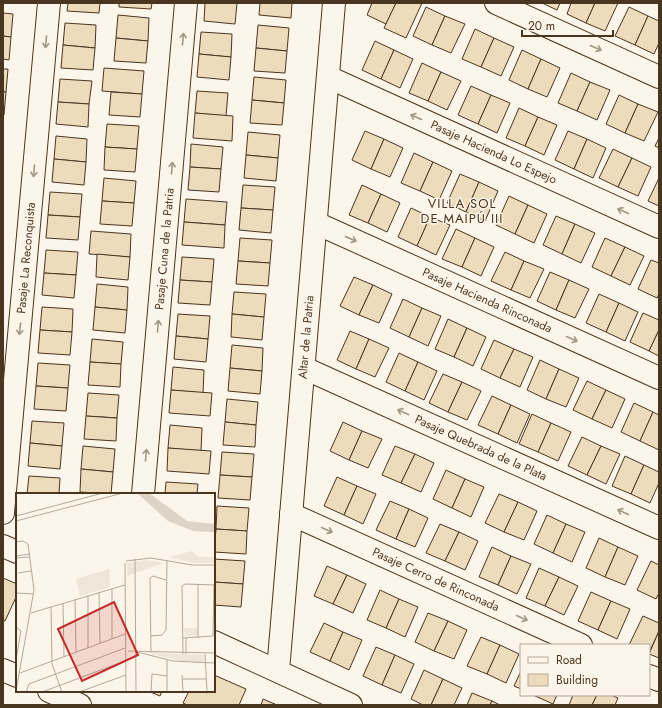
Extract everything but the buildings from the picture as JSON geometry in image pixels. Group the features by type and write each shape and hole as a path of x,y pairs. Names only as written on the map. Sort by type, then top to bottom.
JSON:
{"street":[{"name":"Pasaje La Reconquista","path":"3,513 49,3"},
{"name":"Pasaje Cuna de la Patria","path":"143,493 186,3"},
{"name":"Altar de la Patria","path":"278,671 334,3"},
{"path":"496,3 659,77"},
{"name":"Pasaje Hacienda Lo Espejo","path":"328,78 659,227"},
{"name":"Pasaje Hacienda Rinconada","path":"316,223 659,378"},
{"name":"Pasaje Quebrada de la Plata","path":"304,368 659,528"},
{"name":"Pasaje Cerro de Rinconada","path":"291,514 579,644"},
{"path":"3,546 16,552"},
{"path":"215,642 351,705"},
{"path":"3,670 16,676"}],"district":[{"name":"VILLA SOL DE MAIPÚ III","path":"462,210"}]}
